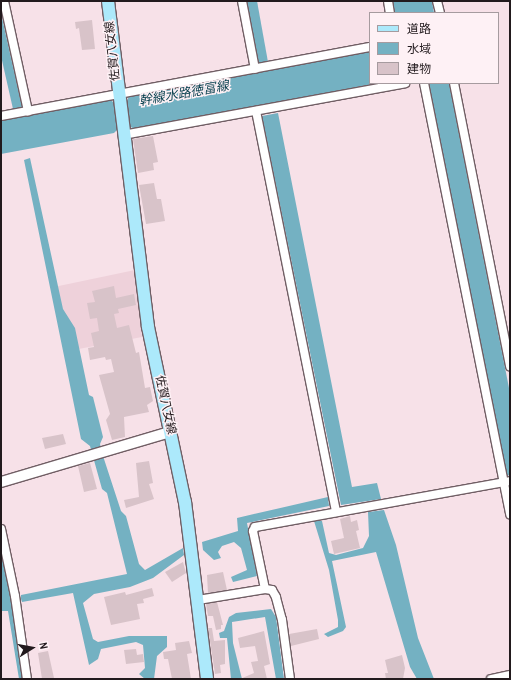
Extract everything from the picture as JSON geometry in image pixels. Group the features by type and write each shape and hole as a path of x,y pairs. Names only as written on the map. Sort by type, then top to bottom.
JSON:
{"main road":[{"name":"佐賀八女線","path":"108,1 118,98 148,327 185,502 207,679"}],"street":[{"path":"4,1 28,111"},
{"path":"242,1 255,69"},
{"path":"388,1 390,12"},
{"path":"437,1 440,12"},
{"path":"1,116 118,98 255,69 369,47"},
{"path":"123,133 256,111 399,84"},
{"path":"424,84 507,481 510,515"},
{"path":"454,84 510,367"},
{"path":"256,111 336,512"},
{"path":"1,482 170,432"},
{"path":"265,589 253,531 255,527 507,481"},
{"path":"1,529 15,596 27,679"},
{"path":"198,600 265,589 272,590 276,597 290,679"},
{"path":"491,679 510,675"}],"shaded area":[{"path":"135,270 142,337 68,351 54,287"}],"water":[{"path":"247,1 257,1 268,62 259,64"},
{"path":"393,1 432,1 434,12 395,12"},
{"path":"1,13 22,107 13,109 1,56"},
{"name":"幹線水路徳富線","path":"369,50 369,84 373,84 134,129 131,127 118,129 114,133 1,154 1,121 110,99 115,104 127,101 129,96"},
{"path":"429,84 449,84 510,393 510,475 506,476"},
{"path":"278,113 352,487 377,483 381,499 341,505 262,116"},
{"path":"30,158 63,309 75,328 89,395 93,397 103,437 100,444 104,459 121,511 126,516 139,564 145,570 183,548 184,555 153,578 130,587 94,594 83,603 93,639 98,642 129,636 167,636 167,647 157,656 154,679 145,679 139,674 145,668 143,645 136,642 101,649 98,659 89,665 73,593 22,602 21,599 21,595 127,574 107,493 102,489 90,446 81,439 24,160"},
{"path":"328,497 329,506 247,523 257,576 233,582 231,577 247,570 241,548 234,542 222,546 218,552 221,558 214,560 203,550 202,542 238,531 237,518"},
{"path":"384,510 396,545 418,638 434,679 417,679 410,667 376,552 332,561 346,627 343,631 328,637 324,634 338,627 338,620 329,570 314,521 322,521 329,553 336,555 363,548 369,536 368,512"},
{"path":"1,551 12,600 24,679 19,679 8,611 1,611"},
{"path":"271,609 276,617 284,679 276,679 265,617 232,622 233,643 242,679 231,679 227,638 220,638 219,633 224,631 229,617 236,613"}],"building":[{"path":"92,20 95,49 82,50 79,28 76,29 75,22"},
{"path":"153,136 158,162 153,163 154,170 138,173 133,139"},
{"path":"154,183 157,199 161,199 165,221 146,224 139,185"},
{"path":"114,286 116,298 134,294 136,305 118,309 119,313 114,314 117,328 129,325 136,353 139,352 145,388 150,387 153,401 147,405 149,412 124,417 125,437 112,440 106,420 110,414 99,375 114,372 111,359 106,360 105,357 90,360 88,348 94,347 91,333 99,331 97,318 90,319 87,303 95,302 92,291"},
{"path":"63,434 66,444 45,449 42,438"},
{"path":"149,461 153,483 149,484 154,499 126,508 124,500 139,497 136,463"},
{"path":"90,463 97,489 84,492 78,466"},
{"path":"350,516 351,522 357,520 359,530 356,531 360,548 334,554 331,541 344,538 340,519"},
{"path":"183,562 186,573 172,582 165,572"},
{"path":"223,572 227,590 208,593 207,575"},
{"path":"152,588 154,596 143,599 144,603 137,604 140,619 111,625 104,597 125,592 126,595"},
{"path":"217,602 223,625 221,625 221,629 216,630 213,616 208,616 206,604"},
{"path":"208,628 212,628 214,641 225,640 225,664 220,665 221,673 215,674"},
{"path":"317,629 319,639 291,646 289,634"},
{"path":"264,631 270,664 264,666 267,679 240,679 254,673 251,662 258,661 255,646 240,648 238,638"},
{"path":"189,641 192,653 187,654 191,679 172,679 168,659 164,659 163,652 176,650 175,643"},
{"path":"136,649 137,655 143,654 144,662 126,664 124,650"},
{"path":"48,651 54,678 42,679 38,653"},
{"path":"402,655 405,668 403,679 386,679 385,673 388,673 385,660"}]}
